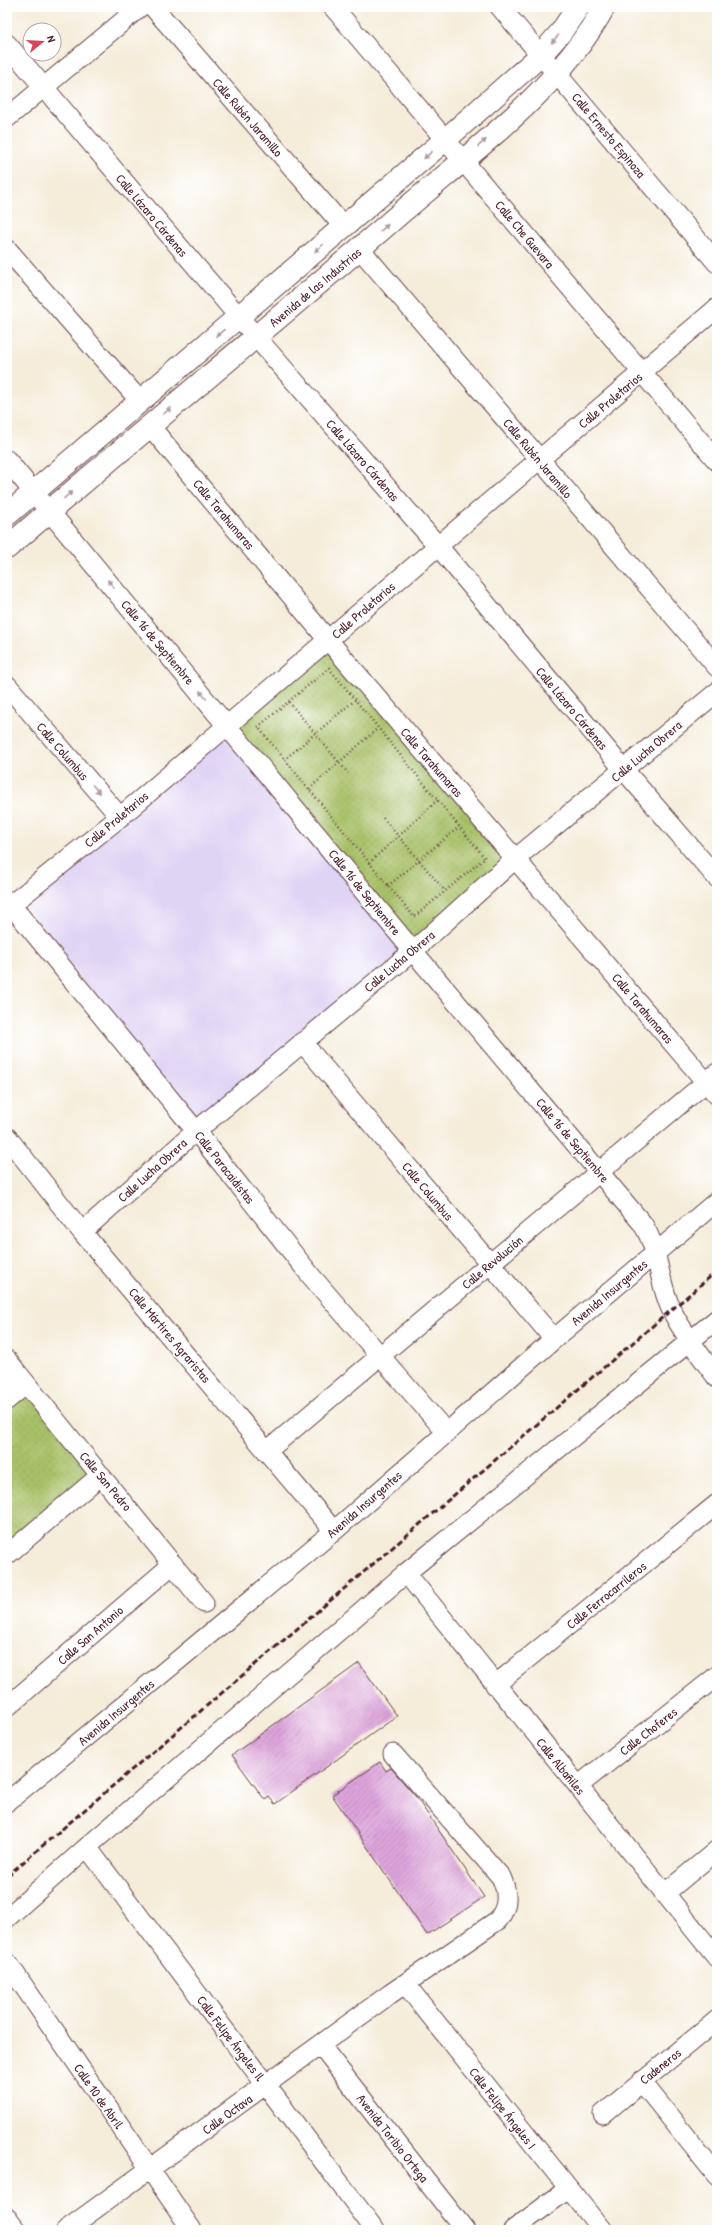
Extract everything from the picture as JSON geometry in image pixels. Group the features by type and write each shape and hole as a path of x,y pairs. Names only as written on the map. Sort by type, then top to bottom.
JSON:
{"main road":[{"name":"Avenida de las Industrias","path":"7,515 344,227 541,55 561,32 578,7"},
{"name":"Avenida de las Industrias","path":"7,548 360,249 558,74 576,52 604,7"}],"street":[{"path":"7,118 140,7"},
{"name":"Calle Rubén Jaramillo","path":"153,7 344,227"},
{"name":"Calle Che Guevara","path":"333,7 717,461"},
{"name":"Calle Ernesto Espinoza","path":"500,7 717,263"},
{"name":"Calle Lázaro Cárdenas","path":"7,44 256,337 438,546 624,770 717,878"},
{"path":"7,249 140,401"},
{"name":"Calle Rubén Jaramillo","path":"360,249 717,667"},
{"name":"Calle Proletarios","path":"8,904 120,816 642,374 717,308"},
{"name":"Calle Tarahumaras","path":"150,426 328,640 516,859 713,1083"},
{"name":"Calle 16 de Septiembre","path":"7,460 228,725 413,951 642,1223 648,1231 656,1254 671,1310 690,1341 717,1378"},
{"name":"Calle Columbus","path":"7,685 120,816"},
{"name":"Calle Lucha Obrera","path":"82,1232 196,1131 413,951 516,859 717,692"},
{"name":"Calle Paracaidistas","path":"8,904 196,1131 311,1276 446,1432"},
{"name":"Calle Columbus","path":"302,1042 554,1339"},
{"name":"Calle Revolución","path":"267,1451 600,1172 713,1083"},
{"name":"Calle Mártires Agraristas","path":"7,1137 82,1232 334,1531"},
{"name":"Avenida Insurgentes","path":"7,1802 334,1531 446,1432 656,1254 717,1200"},
{"path":"7,1918 87,1847 406,1573 717,1319"},
{"name":"Calle San Pedro","path":"7,1360 204,1603"},
{"path":"7,1400 26,1384"},
{"path":"7,1555 101,1475"},
{"name":"Calle Ferrocarrileros","path":"495,1685 717,1504"},
{"name":"Calle San Antonio","path":"7,1707 173,1564"},
{"name":"Calle Albañiles","path":"406,1573 717,1958"},
{"name":"Calle Choferes","path":"578,1786 717,1676"},
{"name":"Calle Octava","path":"66,2230 320,2046 498,1920 506,1906 507,1898 504,1882 492,1864 393,1754"},
{"name":"Calle Felipe Ángeles Il","path":"87,1847 375,2230"},
{"path":"664,1894 717,1850"},
{"name":"Calle 10 de Abril","path":"7,1962 192,2230"},
{"name":"Calle Felipe Ángeles I","path":"406,1985 602,2230"},
{"name":"Cadeneros","path":"603,2114 641,2081 717,2020"},
{"name":"Avenida Toribio Ortega","path":"320,2046 465,2230"},
{"path":"641,2081 717,2176"},
{"path":"513,2230 568,2189"},
{"path":"7,2218 16,2230"}],"path":[{"path":"329,668 485,858 414,917 258,727 289,702 329,668"},
{"path":"284,760 355,700"},
{"path":"289,702 348,773"},
{"path":"309,789 378,728"},
{"path":"369,863 438,800"},
{"path":"383,818 445,891"},
{"path":"388,886 460,827"}],"shaded area":[{"path":"228,725 413,951 196,1131 25,905"}],"green space":[{"path":"328,640 515,859 413,951 228,725"},
{"path":"26,1384 101,1475 7,1555 7,1400"}],"building":[{"path":"359,1663 397,1716 275,1804 269,1797 265,1800 232,1755"},
{"path":"380,1762 386,1771 391,1768 416,1797 484,1897 427,1935 332,1795"}],"railway":[{"path":"7,1876 717,1271"}]}
